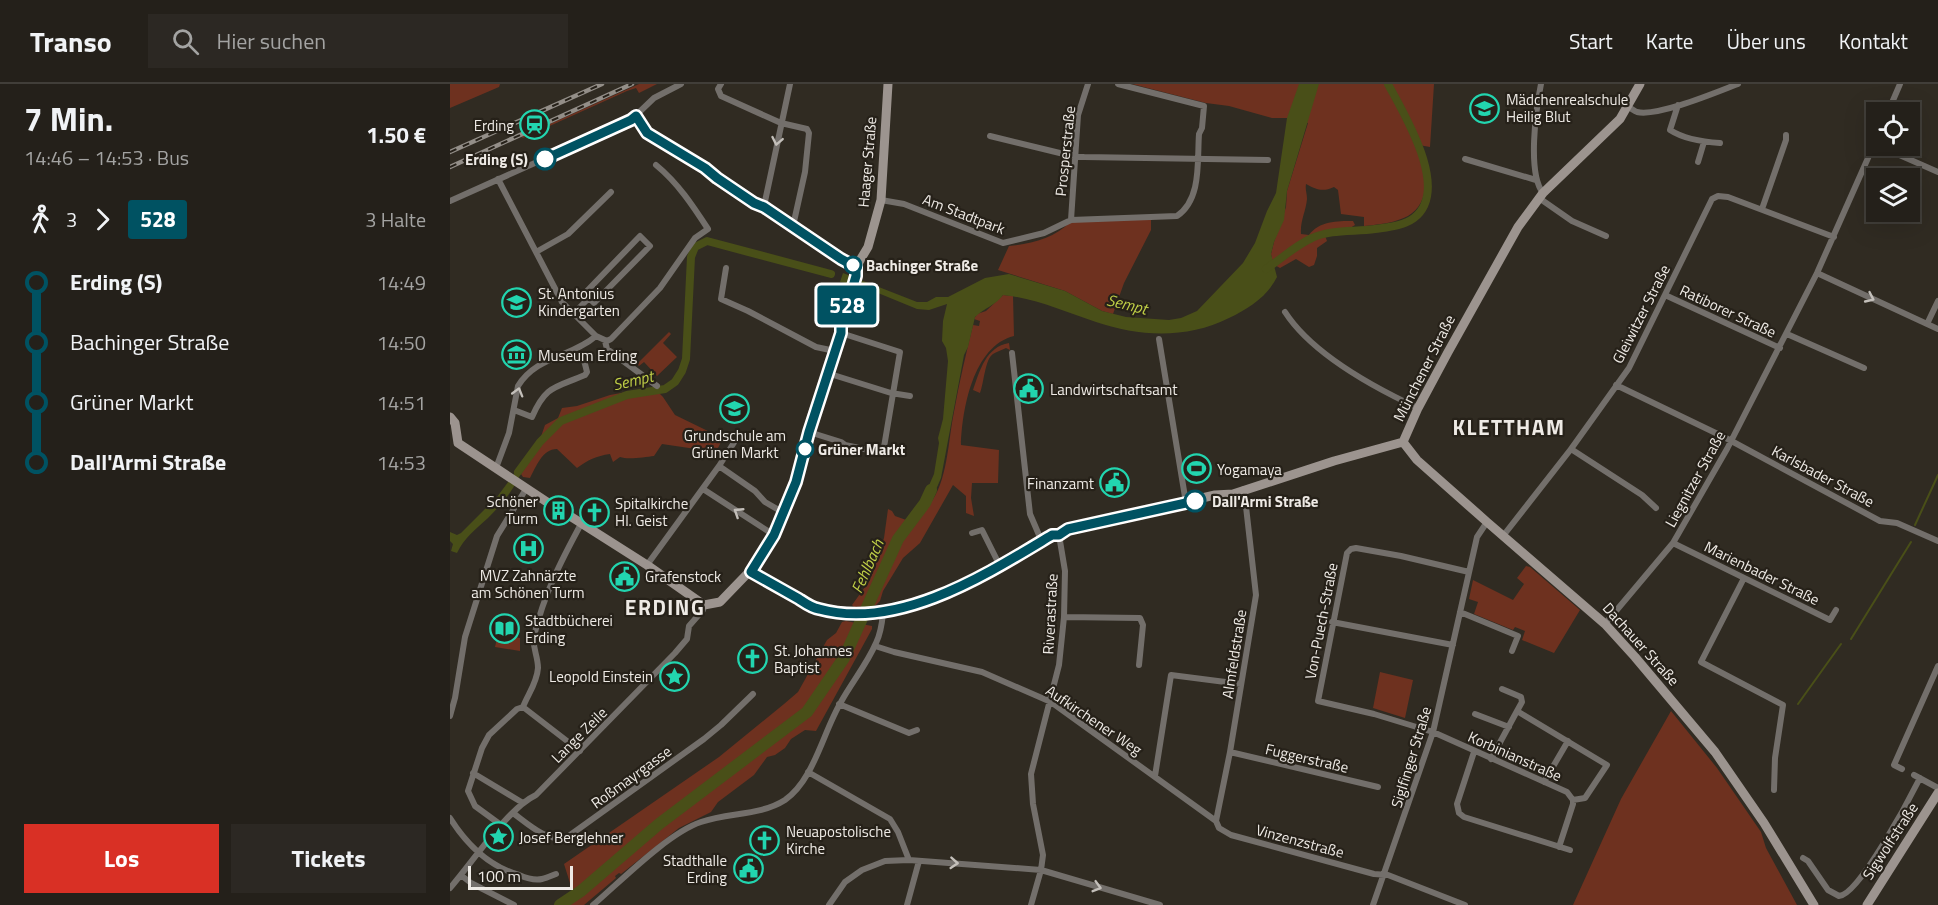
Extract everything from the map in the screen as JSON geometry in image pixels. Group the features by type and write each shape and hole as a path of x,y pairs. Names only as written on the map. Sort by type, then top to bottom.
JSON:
{"street":[{"path":"450,201 631,120 654,98 681,84"},
{"path":"721,84 718,88 721,96 781,123 807,129 809,133 805,171 793,226"},
{"path":"764,207 790,84"},
{"name":"Haager Straße","path":"704,605 720,602 751,572 774,535 796,482 809,432 841,333 856,271 868,247 881,200 888,84"},
{"name":"Prosperstraße","path":"1071,220 1078,115 1088,84"},
{"path":"1071,220 1177,216 1191,203 1194,193 1198,134 1202,128 1204,106 1119,84"},
{"path":"1541,84 1535,120 1536,180 1541,196 1572,221 1606,237"},
{"name":"Münchener Straße","path":"751,572 817,609 854,614 882,613 917,603 1000,566 1052,535 1059,535 1068,529 1186,503 1223,494 1233,489 1244,489 1403,442 1418,408 1499,259 1541,196 1614,126 1628,107 1640,84"},
{"path":"1628,107 1638,112 1678,105 1738,84"},
{"path":"1892,102 1900,84"},
{"path":"1678,105 1670,130 1704,142 1720,144"},
{"path":"636,116 647,133 793,226 856,271"},
{"path":"1762,209 1786,135"},
{"path":"990,136 1068,155 1268,160"},
{"path":"1698,162 1704,142"},
{"name":"Liegnitzer Straße","path":"1605,624 1673,543 1731,441 1788,334 1871,156"},
{"path":"1904,156 1938,172"},
{"path":"1465,159 1536,180"},
{"path":"605,341 611,339 660,288 695,238 708,229 691,203 668,175 656,165"},
{"path":"498,179 556,292 596,336 605,341 607,349 657,386"},
{"path":"536,252 568,234 611,192"},
{"name":"Gleiwitzer Straße","path":"1503,536 1571,449 1636,355 1712,200 1723,196 1834,237"},
{"name":"Am Stadtpark","path":"881,200 904,204 1003,243 1044,233 1071,220"},
{"path":"640,236 650,246 594,303 589,298 584,294 640,236"},
{"path":"726,268 721,299 816,347 835,351"},
{"path":"1817,273 1938,329"},
{"name":"Ratiborer Straße","path":"1665,294 1780,348"},
{"path":"574,313 589,298"},
{"path":"1927,324 1938,301"},
{"path":"1285,312 1301,333 1333,358 1358,376 1418,408"},
{"path":"809,432 845,445 883,453 891,393 900,352 841,333"},
{"path":"1788,334 1864,368"},
{"path":"496,468 507,441 519,386 530,371 542,363 579,350 596,336"},
{"path":"1159,339 1186,503"},
{"path":"1012,353 1030,514 1042,542"},
{"path":"514,410 532,417 546,392 585,375 587,372 585,364"},
{"path":"827,373 891,393 910,396"},
{"name":"Karlsbader Straße","path":"1616,385 1731,441 1880,521 1896,522 1938,542"},
{"path":"450,417 455,423 454,445 496,468 581,524 650,564 704,605"},
{"path":"650,564 735,441"},
{"name":"Dachauer Straße","path":"1403,442 1417,460 1605,624 1715,752 1764,823 1814,905"},
{"path":"1571,449 1642,495 1656,508"},
{"path":"719,466 754,491 765,502 784,513"},
{"path":"450,716 468,628 496,536 523,487"},
{"path":"703,489 774,535"},
{"name":"Almfeldstraße","path":"1216,821 1230,753 1256,595 1244,489"},
{"name":"Siglfinger Straße","path":"1373,905 1433,732 1477,537 1486,522"},
{"path":"501,825 481,812 470,799 468,791 482,748 489,735 517,709 523,707 533,688 538,668 533,645 539,619 553,577 581,524"},
{"path":"972,532 982,530 1000,566"},
{"name":"Riverastraße","path":"1031,905 1043,855 1033,804 1031,774 1059,665 1064,617 1065,571 1059,535"},
{"name":"Marienbader Straße","path":"1673,543 1830,620 1836,610"},
{"name":"Von-Puech-Straße","path":"1433,732 1374,714 1318,701 1347,553 1350,549 1356,548 1469,572"},
{"path":"1744,578 1701,662 1783,705 1775,758 1774,790"},
{"name":"Lange Zeile","path":"450,888 501,825 523,803 536,795 675,653 687,639 689,626 703,610 704,605"},
{"path":"1460,612 1518,636 1512,651"},
{"path":"593,905 657,850 691,826 729,815 766,809 793,794 808,772 839,704 875,646 880,633 882,613"},
{"path":"1064,617 1140,618 1143,625 1139,665"},
{"path":"1332,622 1453,645"},
{"name":"Aufkirchener Weg","path":"875,646 982,672 1051,702 1216,821"},
{"path":"1902,769 1894,765 1938,666"},
{"path":"1155,776 1171,675 1241,684"},
{"path":"1491,759 1522,702 1521,697 1502,689"},
{"name":"Roßmayrgasse","path":"513,813 554,839 566,838 713,732 753,694"},
{"path":"839,704 909,733 917,730"},
{"path":"523,707 580,751"},
{"path":"1517,711 1607,765 1585,798 1573,800"},
{"path":"1475,714 1509,727"},
{"name":"Korbinianstraße","path":"1433,732 1567,792 1573,800 1559,847"},
{"path":"1544,782 1568,741"},
{"path":"1474,752 1457,804 1459,813 1464,817 1570,850"},
{"name":"Fuggerstraße","path":"1230,753 1378,787"},
{"path":"808,772 890,819 909,860"},
{"path":"473,773 523,803"},
{"path":"1803,858 1808,861 1828,890 1839,896 1845,895 1868,866 1901,815 1917,776 1938,788"},
{"name":"Sigwolfstraße","path":"1867,905 1938,793"},
{"path":"450,818 461,836 478,853 499,868 530,879 542,879 556,874"},
{"name":"Vinzenzstraße","path":"1216,821 1220,828 1231,835 1383,875 1465,905"},
{"path":"829,905 844,882 862,870 885,861 909,860 1041,870 1160,905"},
{"path":"907,905 919,861"},
{"path":"456,878 514,905"}],"shaded area":[{"path":"450,84 500,84 499,87 450,108"},
{"path":"639,84 657,84 639,93 636,88 627,91 521,137"},
{"path":"1132,84 1434,84 1430,147 1419,145 1423,154 1425,172 1422,199 1417,208 1401,219 1364,226 1364,217 1341,214 1338,190 1334,187 1320,190 1306,184 1307,199 1301,234 1309,235 1323,224 1335,222 1353,221 1355,225 1324,233 1327,241 1317,248 1314,265 1309,267 1296,259 1280,268 1273,264 1271,254 1308,123 1287,118 1272,118"},
{"path":"1299,84 1319,84 1287,191 1284,220 1271,254 1277,277 1268,290 1244,310 1213,325 1197,330 1163,334 1129,331 1038,302 1003,295 975,317 964,355 941,478 932,499 925,503 923,499 934,474 938,438 943,419 948,361 946,348 942,341 947,304 929,310 917,309 861,286 840,282 843,273 917,302 927,302 936,297 948,297 985,278 1009,274 1065,291 1102,311 1126,317 1169,320 1181,318 1197,311 1243,263 1255,243 1276,193 1287,118"},
{"path":"1151,218 1151,230 1124,283 1113,314 1102,311 1065,291 998,270 1009,246 1042,239 1064,228 1070,222"},
{"path":"1003,295 1013,296 1014,336 1000,342 979,366 967,398 961,445 999,450 998,483 972,483 971,498 974,516 966,513 966,496 953,485 920,543 903,558 883,591 880,601 876,605 854,607 852,605 870,580 884,538 888,509 895,516 909,521 922,502 929,505 935,496 944,473 958,390 973,325 979,326 980,321 974,319 977,314 986,311"},
{"path":"669,332 671,334 663,343 677,357 657,376 644,362 639,366 637,364"},
{"path":"1009,343 1010,350 1006,348 990,357 980,393 973,390 981,367 989,354 1001,345"},
{"path":"643,389 655,389 675,415 712,433 721,442 716,452 662,444 654,456 620,457 613,462 610,454 592,459 577,468 557,449 543,455 530,478 523,477 521,474 536,451 545,425 558,418 562,408"},
{"path":"524,464 510,493 500,506 467,538 457,553 451,551 453,544 450,541 450,532 457,535 461,533 497,497 520,466"},
{"path":"1526,566 1580,610 1554,653 1522,640 1525,631 1515,627 1513,630 1474,614 1478,602 1469,599 1473,580 1513,600 1524,584 1517,578"},
{"path":"842,622 872,626 872,629 816,731 805,730 791,739 785,748 767,757 754,775 718,802 711,812 679,828 621,874 615,876 616,878 584,905 567,905 575,899 564,864 719,757 798,692 827,640 836,633"},
{"path":"498,634 520,638 520,651 495,647"},
{"path":"1380,672 1413,680 1405,718 1373,708"},
{"path":"1671,711 1717,768 1761,832 1766,848 1797,905 1573,905 1621,799"}],"waterway":[{"name":"Sempt","path":"1266,269 1294,248 1319,235 1390,227 1410,221 1424,205 1428,189 1421,152 1388,84"},
{"name":"Sempt","path":"518,472 540,442 561,421 627,395 665,389 675,382 686,359 691,257 695,247 707,241 831,274"},
{"path":"1915,525 1938,475"},
{"name":"Fehlbach","path":"560,905 581,891 659,824 807,712 844,658 898,539 925,503 931,490"},
{"path":"1851,639 1911,542"},
{"path":"1798,704 1841,644"}],"tunnel":[{"path":"580,353 585,364"}],"railway":[{"path":"450,152 602,84"},
{"path":"450,167 632,84"}],"bus line":[{"name":"528","path":"545,159 636,116 647,133 665,142 754,203 764,207 856,267 856,276 841,333 809,432 796,482 774,535 751,572 817,609 844,614 892,611 951,590 988,573 1052,535 1059,535 1068,529 1195,501"}],"place":[{"name":"Mädchenrealschule Heilig Blut","path":"1485,108"},
{"name":"Erding","path":"535,125"},
{"name":"Erding (S)","path":"545,159"},
{"name":"Bachinger Straße","path":"853,265"},
{"name":"St. Antonius Kindergarten","path":"517,302"},
{"name":"Museum Erding","path":"517,355"},
{"name":"Landwirtschaftsamt","path":"1029,389"},
{"name":"Grundschule am Grünen Markt","path":"735,408"},
{"name":"Grüner Markt","path":"805,449"},
{"name":"Yogamaya","path":"1196,469"},
{"name":"Finanzamt","path":"1115,483"},
{"name":"Dall'Armi Straße","path":"1195,501"},
{"name":"Schöner Turm","path":"559,510"},
{"name":"Spitalkirche Hl. Geist","path":"594,512"},
{"name":"MVZ Zahnärzte am Schönen Turm","path":"528,548"},
{"name":"Grafenstock","path":"624,576"},
{"name":"Stadtbücherei Erding","path":"504,629"},
{"name":"St. Johannes Baptist","path":"753,659"},
{"name":"Leopold Einstein","path":"674,676"},
{"name":"Josef Berglehner","path":"498,837"},
{"name":"Neuapostolische Kirche","path":"765,840"},
{"name":"Stadthalle Erding","path":"748,869"}],"district":[{"name":"KLETTHAM","path":"1509,427"},
{"name":"ERDING","path":"665,607"}]}
